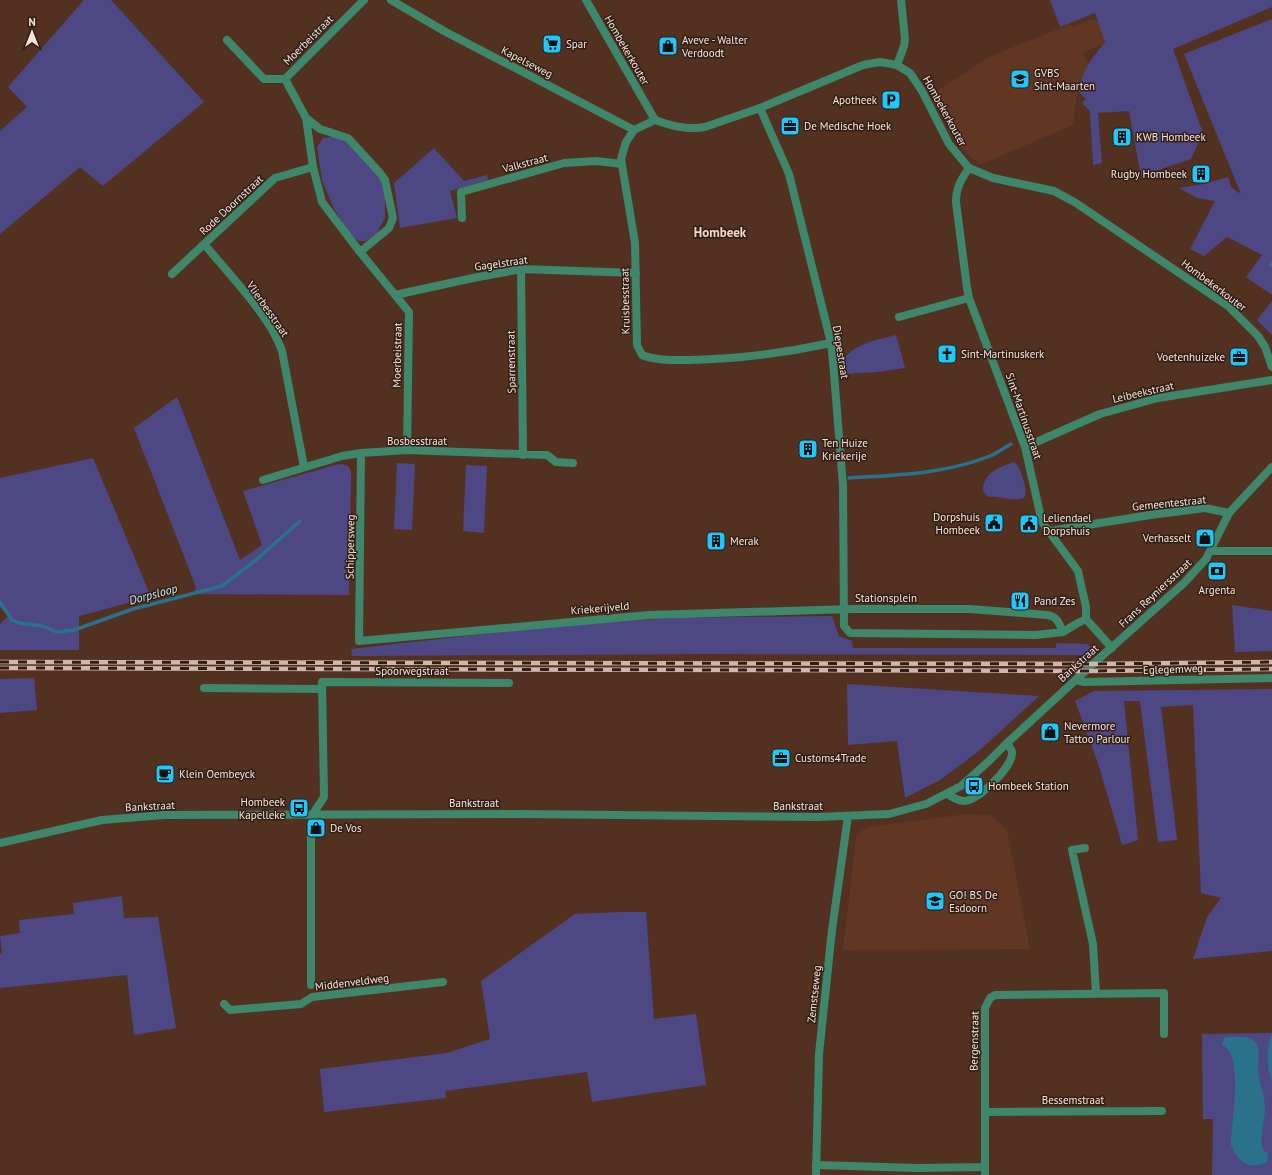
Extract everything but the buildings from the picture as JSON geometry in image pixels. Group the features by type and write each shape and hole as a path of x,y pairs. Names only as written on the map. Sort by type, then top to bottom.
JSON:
{"street":[{"name":"Moerbeistraat","path":"227,40 264,79 285,79 364,0"},
{"name":"Kapelseweg","path":"391,0 444,31 634,130"},
{"name":"Hombekerkouter","path":"586,0 654,120 674,127 699,128 760,108 863,65 880,62 897,65 910,73 916,80 949,144 969,168 993,178 1054,191 1094,214 1228,306 1258,336 1272,367"},
{"path":"897,65 905,39 901,0"},
{"name":"Moerbeistraat","path":"285,79 306,118 313,167 322,202 360,252 409,312 407,450"},
{"name":"Diepestraat","path":"760,108 789,174 830,343 834,368 843,486 843,610"},
{"name":"Moerbeistraat","path":"306,118 320,129 348,138 385,180 393,218 389,228 360,252"},
{"path":"634,130 654,120"},
{"name":"Kruisbesstraat","path":"634,130 626,142 621,159 635,243 636,345 642,355 650,358 673,360 709,359 805,349 830,343"},
{"name":"Valkstraat","path":"462,218 461,192 564,163 596,161 622,164"},
{"name":"Rode Doornstraat","path":"172,274 276,178 313,167"},
{"name":"Sint-Martinusstraat","path":"969,168 956,191 966,288 1025,447 1042,522 1078,570 1086,607 1086,620"},
{"name":"Vlierbesstraat","path":"204,244 254,305 278,339 282,351 304,467"},
{"name":"Gagelstraat","path":"395,295 521,269 636,273"},
{"name":"Sparrenstraat","path":"521,269 523,455"},
{"path":"899,317 969,298"},
{"name":"Leibeekstraat","path":"1025,447 1100,414 1158,398 1272,380"},
{"name":"Bosbesstraat","path":"263,480 342,456 361,453 407,450 547,455 556,462 573,463"},
{"name":"Schippersweg","path":"359,641 361,453"},
{"path":"1229,513 1272,467"},
{"name":"Gemeentestraat","path":"1050,531 1205,508 1229,513"},
{"name":"Frans Reyniersstraat","path":"1112,648 1184,583 1206,559 1229,513"},
{"path":"1211,551 1272,551"},
{"name":"Stationsplein","path":"1063,632 1056,618 1047,615 970,609 843,610 844,626 850,633 1036,635 1063,632 1086,620"},
{"name":"Kriekerijveld","path":"359,641 649,615 843,610"},
{"path":"1086,620 1112,648"},
{"name":"Bankstraat","path":"0,843 102,820 131,817 200,814 519,814 705,817 848,816 889,814 926,804 961,786 974,776 1112,648"},
{"name":"Eglegemweg","path":"1076,680 1084,682 1272,678"},
{"name":"Spoorwegstraat","path":"204,688 322,689 322,682 509,683"},
{"path":"313,814 324,797 322,689"},
{"path":"947,794 957,800 965,801 972,799 985,790 1000,775 1012,755 1012,749 1007,744"},
{"name":"Middenveldweg","path":"311,985 311,826 313,814"},
{"name":"Zemstseweg","path":"816,1175 819,1054 833,922 848,816"},
{"path":"1085,848 1072,850 1093,944 1096,993"},
{"name":"Middenveldweg","path":"224,1004 230,1010 301,1004 312,997 443,982"},
{"name":"Bergenstraat","path":"816,1165 985,1171 985,1008 990,998 995,995 1164,993 1164,1034"},
{"name":"Bessemstraat","path":"985,1112 1162,1111"}],"shaded area":[{"path":"84,0 111,0 204,102 103,186 80,167 0,234 0,131 27,107 8,87"},
{"path":"1050,0 1272,0 1272,7 1173,49 1203,133 1191,159 1141,176 1129,111 1098,113 1102,163 1093,165 1090,111 1082,103 1086,99 1077,90 1088,64 1105,42 1095,13 1060,27"},
{"name":"GVBS Sint-Maarten","path":"1094,19 1099,22 1105,35 1103,44 1082,53 1088,65 1076,99 1073,125 981,164 971,157 960,146 933,94 989,57 1071,24 1072,27"},
{"path":"1272,19 1272,295 1246,277 1262,255 1227,237 1204,256 1190,249 1215,201 1197,198 1179,188 1204,184 1228,177 1231,187 1241,194 1184,54"},
{"path":"329,137 345,140 381,180 385,195 385,218 377,233 366,241 358,241 350,234 334,209 322,180 317,147 323,138"},
{"path":"434,148 464,181 487,175 488,180 450,191 457,218 400,228 394,183"},
{"path":"1272,301 1272,335 1257,320"},
{"path":"896,335 905,368 877,372 844,374 844,358 849,353 861,345"},
{"path":"177,397 240,560 262,545 243,491 335,465 342,464 348,466 351,471 349,595 198,594 195,591 196,587 134,428"},
{"path":"93,458 151,597 79,616 79,650 0,650 0,624 8,616 0,607 0,478"},
{"path":"1014,462 1024,480 1026,491 1024,498 1015,499 988,497 983,491 989,475 1003,466"},
{"path":"397,463 415,464 412,530 394,529"},
{"path":"466,465 487,466 484,533 463,531"},
{"path":"1232,605 1272,611 1272,651 1235,652"},
{"path":"832,616 839,636 852,641 853,648 1056,648 1056,643 1087,644 1091,649 1087,655 710,654 352,656 351,649 564,625 675,618"},
{"path":"34,678 37,710 0,713 0,679"},
{"path":"847,684 1039,696 979,751 940,780 905,798 897,741 848,745"},
{"path":"1272,689 1272,951 1193,959 1207,917 1221,898 1201,893 1193,705 1161,707 1177,840 1158,842 1140,701 1124,701 1138,840 1122,845 1098,763 1075,701 1094,691"},
{"name":"GO! BS De Esdoorn","path":"967,814 989,815 1007,829 1030,949 843,950 856,837 865,828 869,827"},
{"path":"122,896 124,918 158,917 176,1028 134,1035 127,975 0,988 0,954 2,953 0,936 20,933 19,920 74,914 73,903"},
{"path":"646,912 654,1019 696,1014 706,1085 592,1102 587,1072 445,1091 446,1098 324,1112 320,1069 447,1053 490,1039 481,981 575,914"},
{"path":"1272,1033 1272,1175 1212,1175 1213,1119 1203,1119 1202,1034"}],"water":[{"path":"1272,1034 1272,1081 1268,1058"},
{"path":"1224,1038 1249,1038 1255,1042 1258,1048 1258,1069 1265,1109 1262,1146 1268,1153 1267,1162 1261,1165 1255,1166 1245,1163 1237,1156 1231,1145 1235,1075 1233,1061 1229,1051 1222,1045"}],"waterway":[{"name":"Dorpsloop","path":"849,478 921,473 956,467 990,456 1011,444"},
{"name":"Dorpsloop","path":"0,602 12,620 19,623 43,626 57,632 74,630 133,609 222,586 256,560 300,521"}],"railway":[{"path":"0,662 1093,664 1272,662"},
{"path":"0,668 1087,671 1272,669"}],"place":[{"name":"Spar","path":"552,44"},
{"name":"Aveve - Walter Verdoodt","path":"668,46"},
{"name":"GVBS Sint-Maarten","path":"1020,79"},
{"name":"Apotheek","path":"891,100"},
{"name":"De Medische Hoek","path":"790,126"},
{"name":"KWB Hombeek","path":"1122,137"},
{"name":"Rugby Hombeek","path":"1201,174"},
{"name":"Sint-Martinuskerk","path":"947,354"},
{"name":"Voetenhuizeke","path":"1239,357"},
{"name":"Ten Huize Kriekerije","path":"808,449"},
{"name":"Dorpshuis Hombeek","path":"994,523"},
{"name":"Leliendael Dorpshuis","path":"1029,524"},
{"name":"Verhasselt","path":"1205,538"},
{"name":"Merak","path":"716,541"},
{"name":"Argenta","path":"1217,571"},
{"name":"Pand Zes","path":"1020,601"},
{"name":"Nevermore Tattoo Parlour","path":"1050,732"},
{"name":"Customs4Trade","path":"781,758"},
{"name":"Klein Oembeyck","path":"165,774"},
{"name":"Hombeek Station","path":"974,786"},
{"name":"Hombeek Kapelleke","path":"299,808"},
{"name":"De Vos","path":"316,828"},
{"name":"GO! BS De Esdoorn","path":"935,901"}],"district":[{"name":"Hombeek","path":"720,232"}]}
